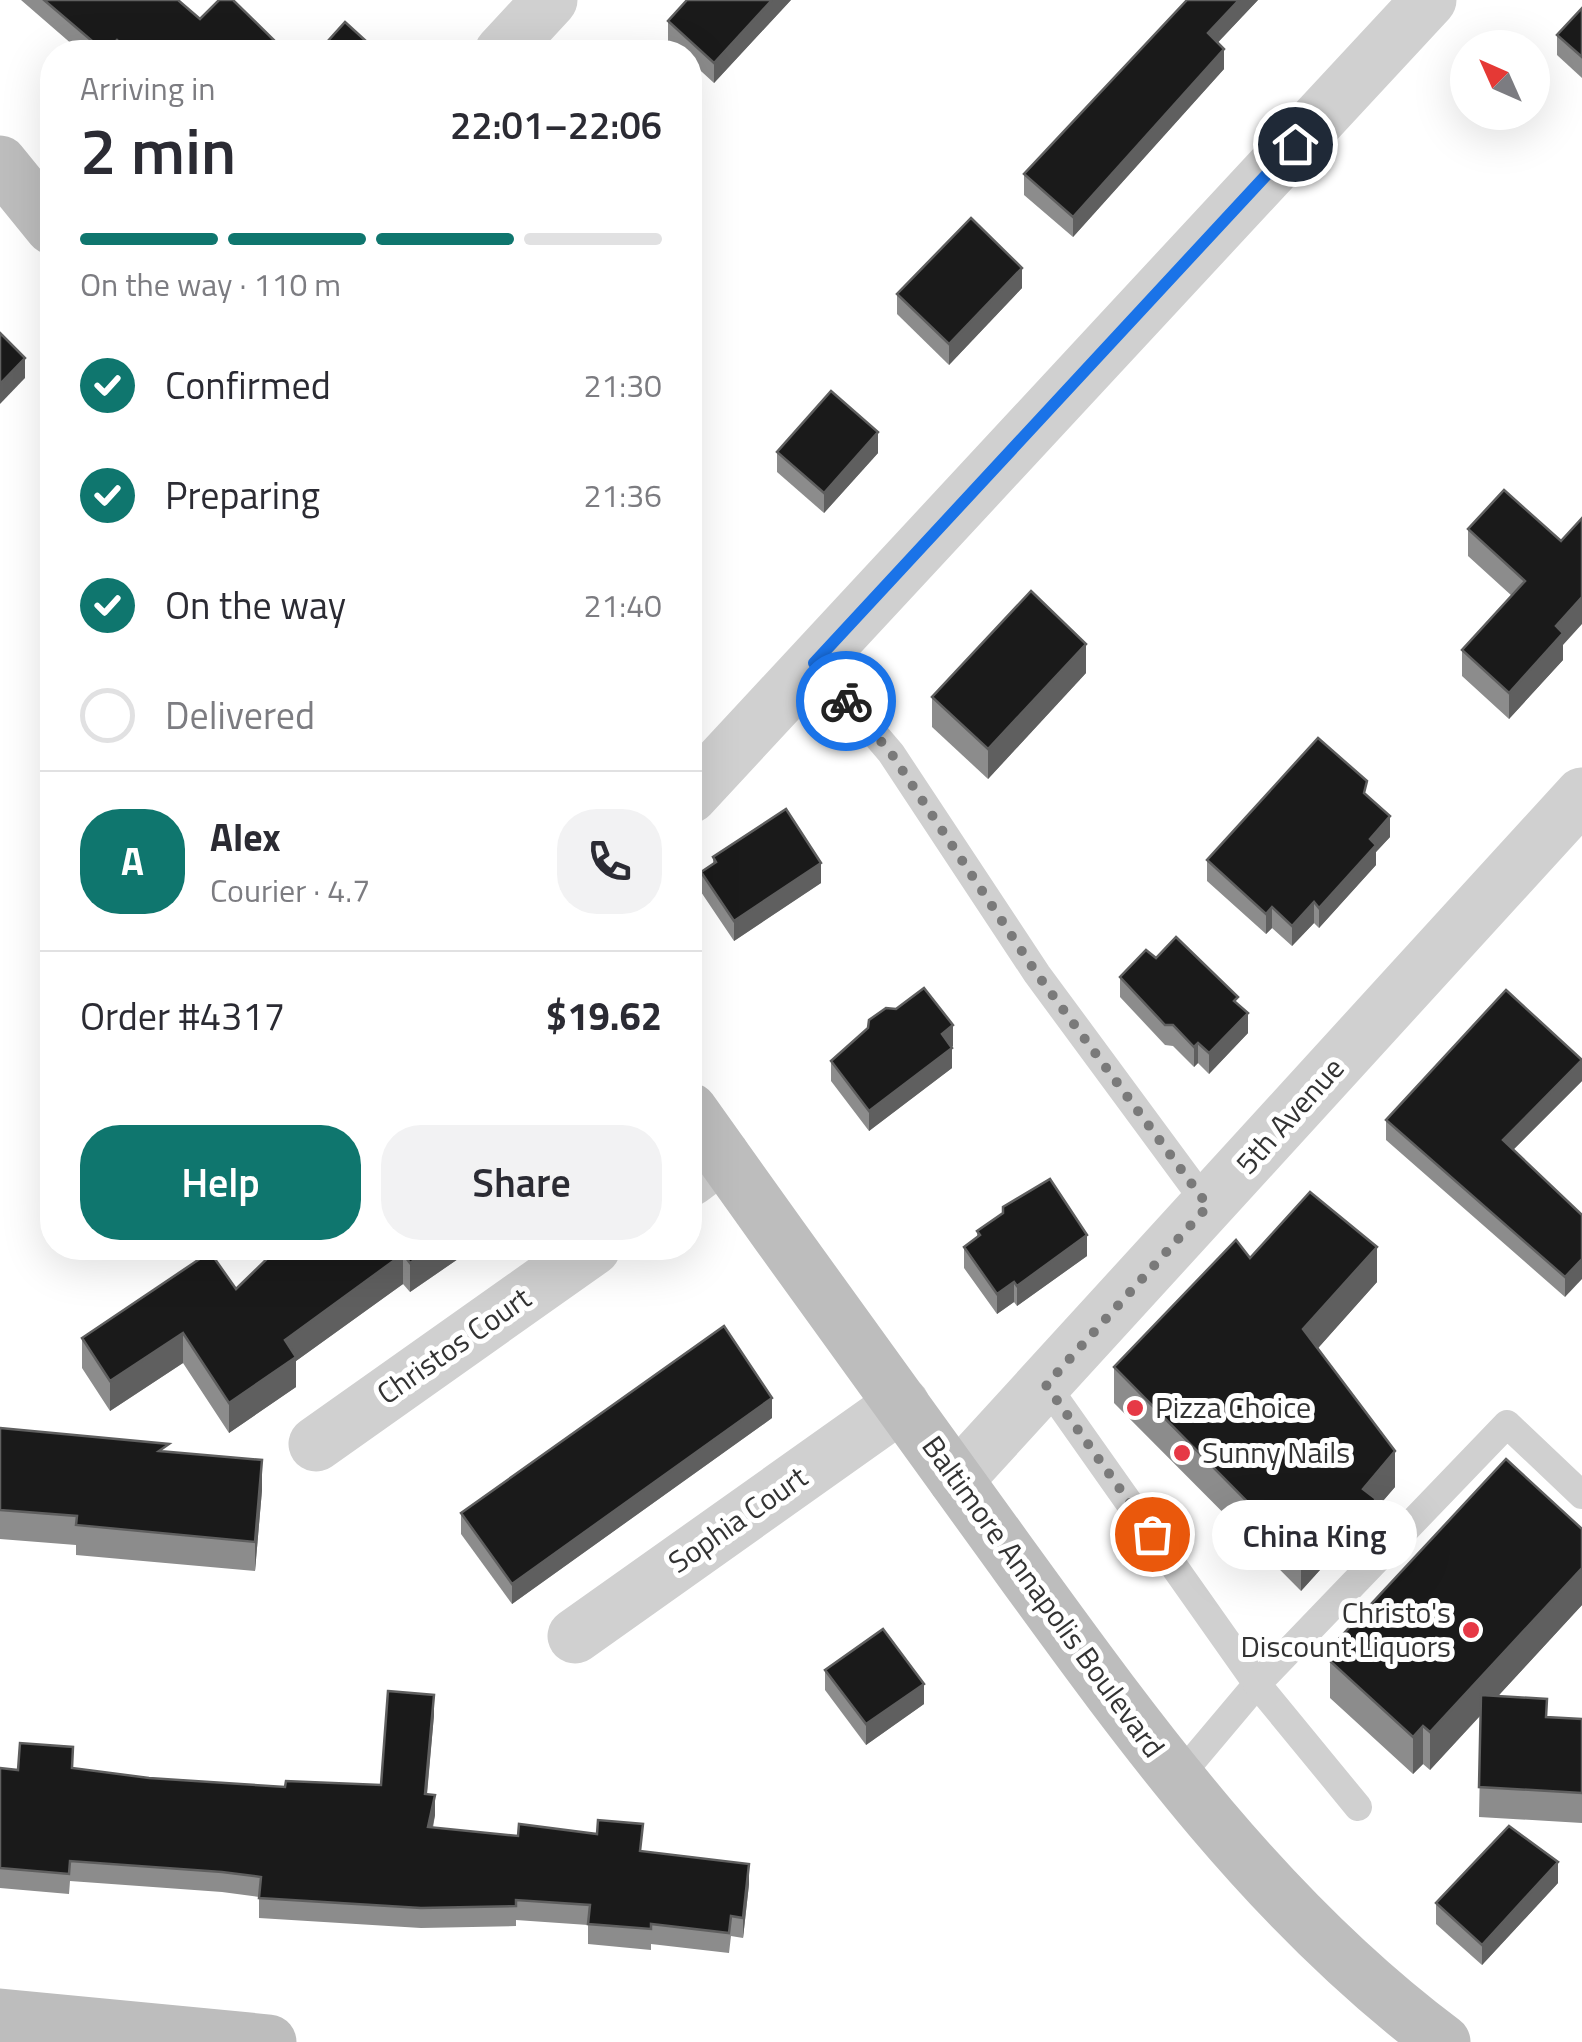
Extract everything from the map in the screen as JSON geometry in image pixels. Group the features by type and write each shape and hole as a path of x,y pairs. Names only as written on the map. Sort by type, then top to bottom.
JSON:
{"main road":[{"path":"0,163 40,211"},
{"name":"Baltimore Annapolis Boulevard","path":"706,1167 902,1404 1177,1778 1283,1902 1390,2001 1443,2042"},
{"path":"0,2016 268,2042"}],"street":[{"path":"513,40 550,0"},
{"path":"702,783 1429,0"},
{"name":"5th Avenue","path":"956,1480 1574,818"},
{"name":"Christos Court","path":"316,1444 576,1260"},
{"name":"Sophia Court","path":"575,1636 902,1404"}],"lane":[{"path":"814,663 891,753 1037,974 1208,1206"},
{"path":"1046,1385 1257,1684 1358,1806"},
{"path":"1177,1778 1257,1684 1507,1424 1582,1495"}],"building":[{"path":"44,0 178,0 200,19 219,0 233,0 274,40 117,40 91,40"},
{"path":"687,0 772,0 714,63 702,52 702,40 689,40 668,21"},
{"path":"1187,0 1239,0 1208,33 1224,49 1073,217 1024,174"},
{"path":"1582,8 1582,57 1557,35"},
{"path":"345,22 365,40 329,40"},
{"path":"971,218 1022,268 949,344 897,294"},
{"path":"0,333 25,358 0,384"},
{"path":"831,391 878,432 824,493 777,452"},
{"path":"1504,490 1561,541 1582,518 1582,597 1556,626 1563,633 1509,693 1462,650 1525,581 1468,529"},
{"path":"1031,591 1086,644 988,749 932,697"},
{"path":"1318,738 1367,781 1364,793 1390,816 1370,839 1376,845 1319,908 1314,902 1292,926 1272,907 1266,914 1207,860"},
{"path":"786,809 821,863 734,921 702,873 716,862 713,857"},
{"path":"1176,937 1238,997 1234,1001 1248,1013 1209,1053 1198,1043 1194,1047 1173,1025 1165,1025 1120,977 1146,950 1156,958"},
{"path":"924,988 953,1025 942,1034 952,1048 869,1111 831,1061 868,1028 869,1020 886,1008 896,1009"},
{"path":"1506,990 1582,1060 1503,1140 1582,1215 1582,1259 1565,1277 1386,1120"},
{"path":"1050,1179 1087,1235 1017,1286 1014,1282 997,1294 964,1247 980,1235 977,1231 1003,1213 1003,1207"},
{"path":"1310,1192 1377,1247 1303,1329 1395,1451 1363,1489 1376,1499 1352,1524 1338,1514 1301,1556 1114,1367 1236,1240 1250,1258"},
{"path":"198,1260 216,1260 236,1289 266,1260 395,1260 285,1340 296,1357 229,1403 183,1333 110,1381 82,1338"},
{"path":"724,1326 772,1398 512,1584 461,1513"},
{"path":"0,1428 169,1444 159,1451 262,1460 255,1542 76,1525 77,1516 0,1510"},
{"name":"Christo's Discount Liquors","path":"1506,1459 1582,1529 1582,1568 1430,1732 1423,1726 1413,1737 1330,1661 1340,1650 1334,1644"},
{"path":"883,1629 924,1684 866,1724 825,1670"},
{"path":"388,1691 434,1695 425,1794 435,1795 428,1827 518,1836 519,1824 597,1834 598,1820 643,1824 640,1851 749,1864 743,1918 731,1916 729,1933 651,1924 651,1929 588,1924 590,1905 516,1900 516,1906 421,1908 259,1898 261,1877 222,1872 70,1861 69,1874 0,1868 0,1768 18,1770 20,1743 73,1747 72,1768 149,1778 285,1787 286,1781 381,1785"},
{"path":"1481,1695 1547,1699 1546,1717 1582,1719 1582,1793 1479,1787"},
{"path":"1509,1826 1558,1862 1482,1945 1436,1903"}],"way so far":[{"path":"846,701 891,753 1037,974 1208,1206 1046,1385 1152,1534"}],"place":[{"name":"Pizza Choice","path":"1135,1408"},
{"name":"Sunny Nails","path":"1182,1453"},
{"name":"China King","path":"1152,1534"},
{"name":"Christo's Discount Liquors","path":"1471,1630"}],"route":[{"path":"846,701 814,663 1295,144"}]}
